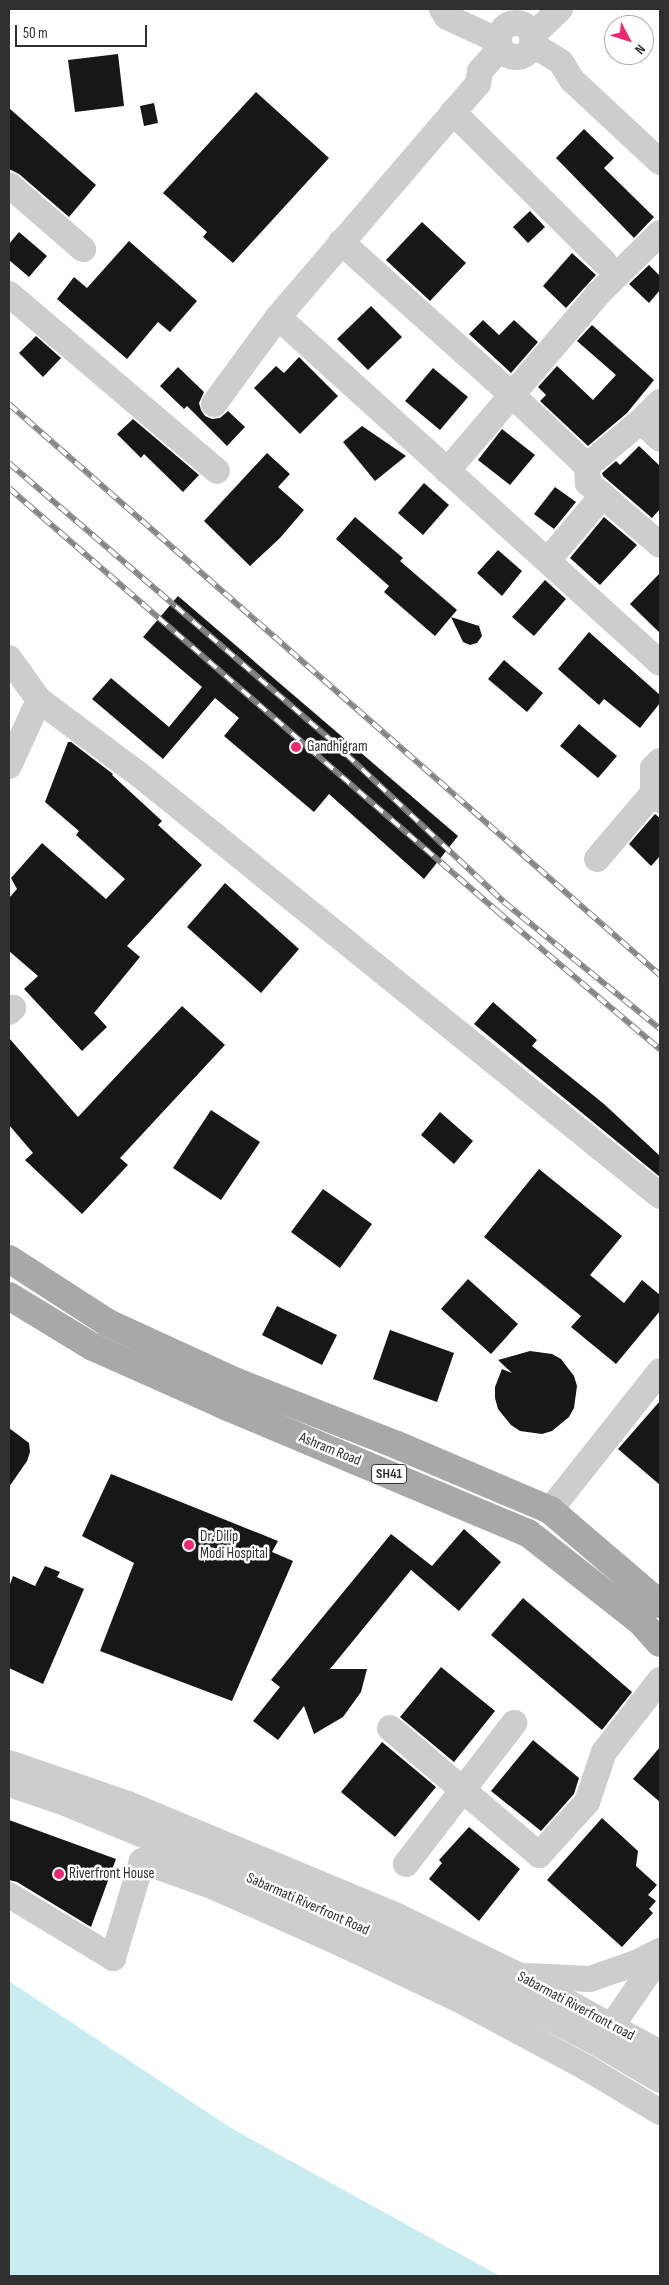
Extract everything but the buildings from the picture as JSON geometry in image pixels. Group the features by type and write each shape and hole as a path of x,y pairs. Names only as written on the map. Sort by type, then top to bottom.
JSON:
{"main road":[{"name":"Ashram Road","path":"9,1259 108,1323 236,1382 397,1445 550,1510 660,1604"},
{"name":"Ashram Road","path":"9,1296 92,1347 223,1406 528,1533 641,1622 660,1643"}],"street":[{"path":"442,9 447,17 519,38"},
{"path":"473,9 561,62 572,80 660,162"},
{"path":"214,404 278,317 453,112 478,84 492,80 519,38 560,9"},
{"path":"453,112 604,262"},
{"path":"9,185 82,250"},
{"path":"447,471 598,294 660,233"},
{"path":"341,242 511,394 587,466 588,483 660,545"},
{"path":"9,294 217,471"},
{"path":"278,317 660,662"},
{"path":"587,466 641,421 660,402"},
{"path":"641,421 660,439"},
{"path":"548,560 603,495"},
{"path":"9,658 39,700 204,827 660,1196"},
{"path":"9,766 39,700"},
{"path":"597,859 657,797 654,768 660,761"},
{"path":"550,1510 660,1371"},
{"path":"390,1728 539,1855 587,1802 604,1752 660,1680"},
{"path":"406,1864 464,1791 514,1723"},
{"name":"Sabarmati Riverfront Road","path":"17,1776 50,1797 215,1875"},
{"name":"Sabarmati Riverfront Road","path":"17,1776 128,1804 395,1915 474,1980 605,2035"},
{"path":"9,1895 113,1958 142,1861 215,1875 342,1944 474,1980 587,2068 660,2112"},
{"path":"518,1975 590,1979 636,1963 660,1951"},
{"path":"605,2035 660,1956"},
{"name":"Sabarmati Riverfront road","path":"474,1980 518,1975 605,2035 660,2080"},
{"name":"Sabarmati Riverfront road","path":"605,2035 660,2053"}],"water":[{"path":"9,1981 231,2128 500,2276 9,2276"}],"railway":[{"path":"9,404 660,975"},
{"path":"9,463 330,739 504,902 660,1029"},
{"path":"9,488 497,911 660,1049"}],"place":[{"name":"Gandhigram","path":"296,747"},
{"name":"Dr. Dilip Modi Hospital","path":"189,1545"},
{"name":"Riverfront House","path":"59,1874"}]}
